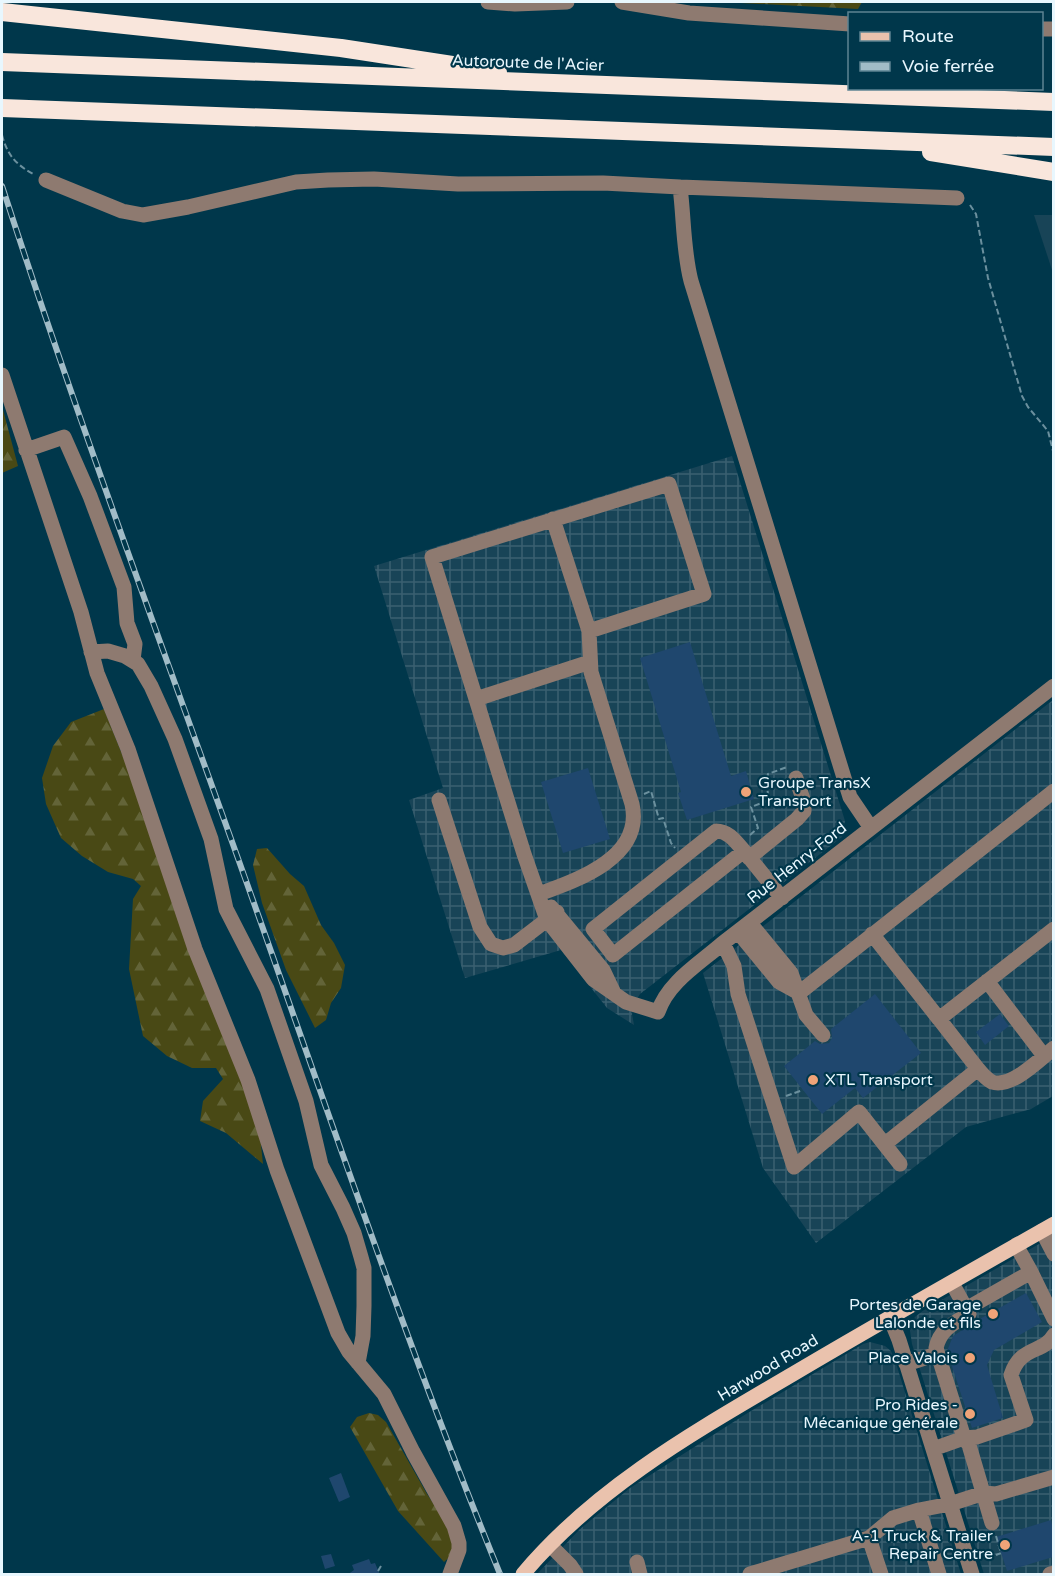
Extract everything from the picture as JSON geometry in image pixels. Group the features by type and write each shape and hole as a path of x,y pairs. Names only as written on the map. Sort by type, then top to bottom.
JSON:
{"highway":[{"path":"2,12 342,48 586,85"},
{"name":"Autoroute de l'Acier","path":"2,62 1053,102"},
{"path":"5,112 117,111 1053,147"},
{"path":"857,140 1053,172"}],"main road":[{"name":"Harwood Road","path":"524,1575 550,1545 601,1497 670,1449 760,1393 1048,1227"}],"street":[{"path":"488,2 515,4 567,2"},
{"path":"622,2 689,13 848,24"},
{"path":"46,180 122,211 143,215 296,182 328,180 458,184 603,183 957,198"},
{"path":"680,187 685,254 691,281 844,781 850,797 871,828"},
{"path":"2,375 81,612 97,674 134,766 195,949 248,1080 277,1170 338,1333 349,1352 390,1403 412,1452 454,1526 459,1550 450,1575"},
{"path":"26,450 64,437 90,496 124,587 127,622 135,644 133,660"},
{"path":"439,800 480,927 487,940 496,946 507,947 552,916 538,894 432,557 669,484 704,594 588,631"},
{"path":"538,894 580,879 602,866 618,852 631,834 633,826 630,798 591,672 588,631 553,519"},
{"path":"92,652 108,651 133,660 151,687 175,739 213,848 226,909 267,989 306,1101 321,1165 354,1233 364,1268 363,1336 358,1363"},
{"path":"476,699 590,662"},
{"name":"Rue Henry-Ford","path":"552,916 593,979 635,1006 658,1012 663,999 675,983 1053,686"},
{"path":"782,898 745,850 726,833 720,831 711,833 593,929 613,955 745,850 797,819 805,806 793,772"},
{"path":"799,993 1053,791"},
{"path":"744,927 779,982 799,993 807,1015 823,1035"},
{"path":"939,1019 1053,929"},
{"path":"872,934 978,1069 990,1081 1007,1082 1049,1052 987,981"},
{"path":"723,944 734,966 738,994 794,1167 860,1112 900,1164"},
{"path":"885,1144 978,1069"},
{"path":"1048,1227 1053,1254"},
{"path":"1016,1245 1053,1319"},
{"path":"966,1309 1031,1272"},
{"path":"952,1283 969,1314 945,1328 940,1334 936,1348 964,1437 969,1445 992,1523"},
{"path":"890,1318 972,1575"},
{"path":"933,1449 964,1437 977,1437 1026,1420 1011,1375 1022,1355 1048,1342 1053,1335"},
{"path":"906,1364 937,1354"},
{"path":"750,1575 869,1538 893,1518 951,1504 984,1493 996,1494 1053,1477"},
{"path":"919,1510 939,1575"},
{"path":"869,1538 881,1575"},
{"path":"550,1545 570,1565 576,1575"},
{"path":"801,1559 806,1575"}],"path":[{"path":"2,135 11,158 31,173 46,180"},
{"path":"957,198 970,206 976,214 988,278 1022,396 1048,431 1053,455"},
{"path":"751,807 767,801 769,794 765,782 768,774 793,772"},
{"path":"630,798 651,791 659,819 663,818 671,843"},
{"path":"745,850 758,828 749,801"},
{"path":"788,1095 803,1090"},
{"path":"992,1523 1001,1553 996,1555"},
{"path":"378,1571 381,1566"}],"shaded area":[{"path":"1034,215 1053,215 1053,273"},
{"path":"732,456 845,821 842,837 640,994 632,1014 634,1025 607,1008 561,950 465,978 409,800 443,788 374,566"},
{"path":"1053,700 1053,1096 1031,1109 966,1127 816,1243 763,1168 703,973"},
{"path":"1053,1236 1053,1574 984,1574 912,1344 909,1324 924,1310"},
{"path":"870,1342 885,1346 891,1351 895,1360 961,1574 537,1574 580,1529 630,1488 746,1414"}],"green space":[{"path":"722,2 862,2 858,9"},
{"path":"2,406 18,466 2,473"},
{"path":"104,709 138,794 259,1126 263,1164 226,1133 200,1121 203,1101 223,1079 216,1068 192,1068 167,1056 143,1036 129,969 133,899 141,886 133,879 108,872 82,856 61,838 46,804 42,778 53,746 71,722"},
{"path":"267,848 304,886 321,925 334,943 345,965 341,988 331,1003 326,1020 315,1028 286,970 262,903 253,865 257,849"},
{"path":"369,1413 378,1415 386,1422 427,1494 449,1527 454,1541 452,1555 444,1562 398,1511 350,1427 357,1417"}],"building":[{"path":"690,642 731,776 746,771 754,799 687,820 678,793 681,792 640,658"},
{"path":"588,768 610,839 563,853 541,782"},
{"path":"875,994 921,1053 863,1098 855,1088 822,1114 784,1066 815,1041 820,1044 829,1043 832,1038 831,1029"},
{"path":"1000,1014 1009,1026 985,1045 976,1032"},
{"name":"Place Valois","path":"1026,1293 1042,1322 994,1350 987,1365 1003,1418 972,1428 947,1351 953,1336"},
{"path":"341,1473 350,1497 339,1502 329,1478"},
{"path":"1051,1520 1053,1557 1007,1571 996,1537"},
{"path":"331,1554 335,1566 325,1569 321,1556"},
{"path":"369,1559 371,1564 375,1563 380,1575 347,1575 354,1570 352,1565"}],"railway":[{"path":"2,186 90,446 369,1228 500,1574"}],"place":[{"name":"Groupe TransX Transport","path":"746,792"},
{"name":"XTL Transport","path":"813,1080"},
{"name":"Portes de Garage Lalonde et fils","path":"993,1314"},
{"name":"Place Valois","path":"970,1358"},
{"name":"Pro Rides - Mécanique générale","path":"970,1414"},
{"name":"A-1 Truck & Trailer Repair Centre","path":"1005,1545"}]}
